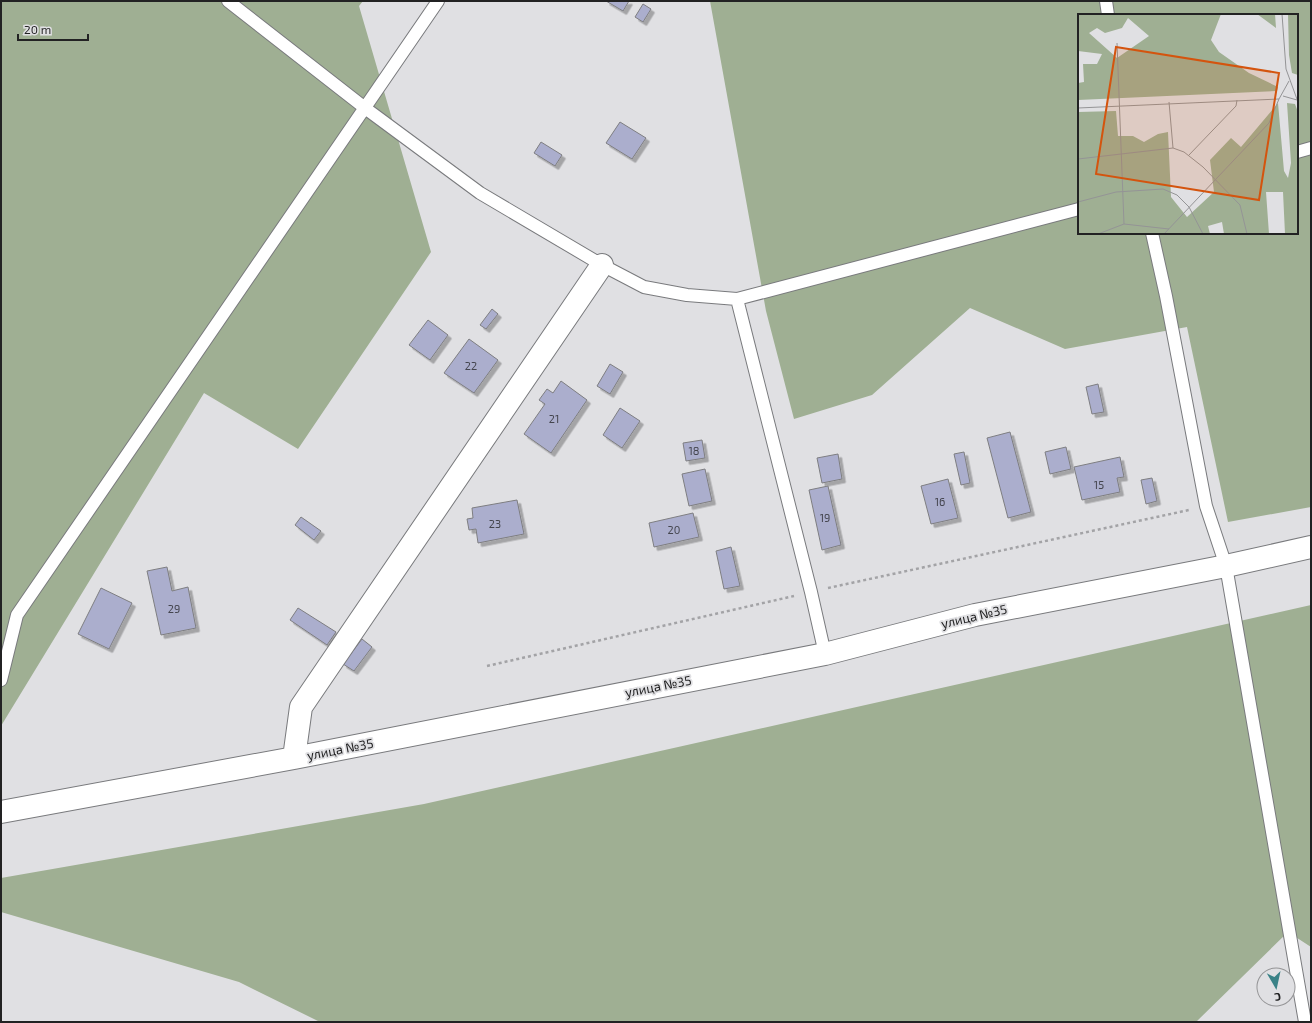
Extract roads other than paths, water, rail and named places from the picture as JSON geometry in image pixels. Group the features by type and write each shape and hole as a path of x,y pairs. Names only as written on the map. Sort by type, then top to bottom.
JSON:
{"street":[{"path":"294,758 301,707 602,265"},
{"name":"улица №35","path":"1,812 294,758 824,654 975,615 1226,566 1311,547"}],"lane":[{"path":"228,1 365,108 480,193 602,265 644,286 687,295 737,299 1078,209"},
{"path":"1,680 17,615 438,1"},
{"path":"1106,1 1108,14"},
{"path":"1298,152 1311,148"},
{"path":"1152,234 1166,296 1206,506 1226,566 1305,1022"},
{"path":"737,299 811,592 824,654"}]}
